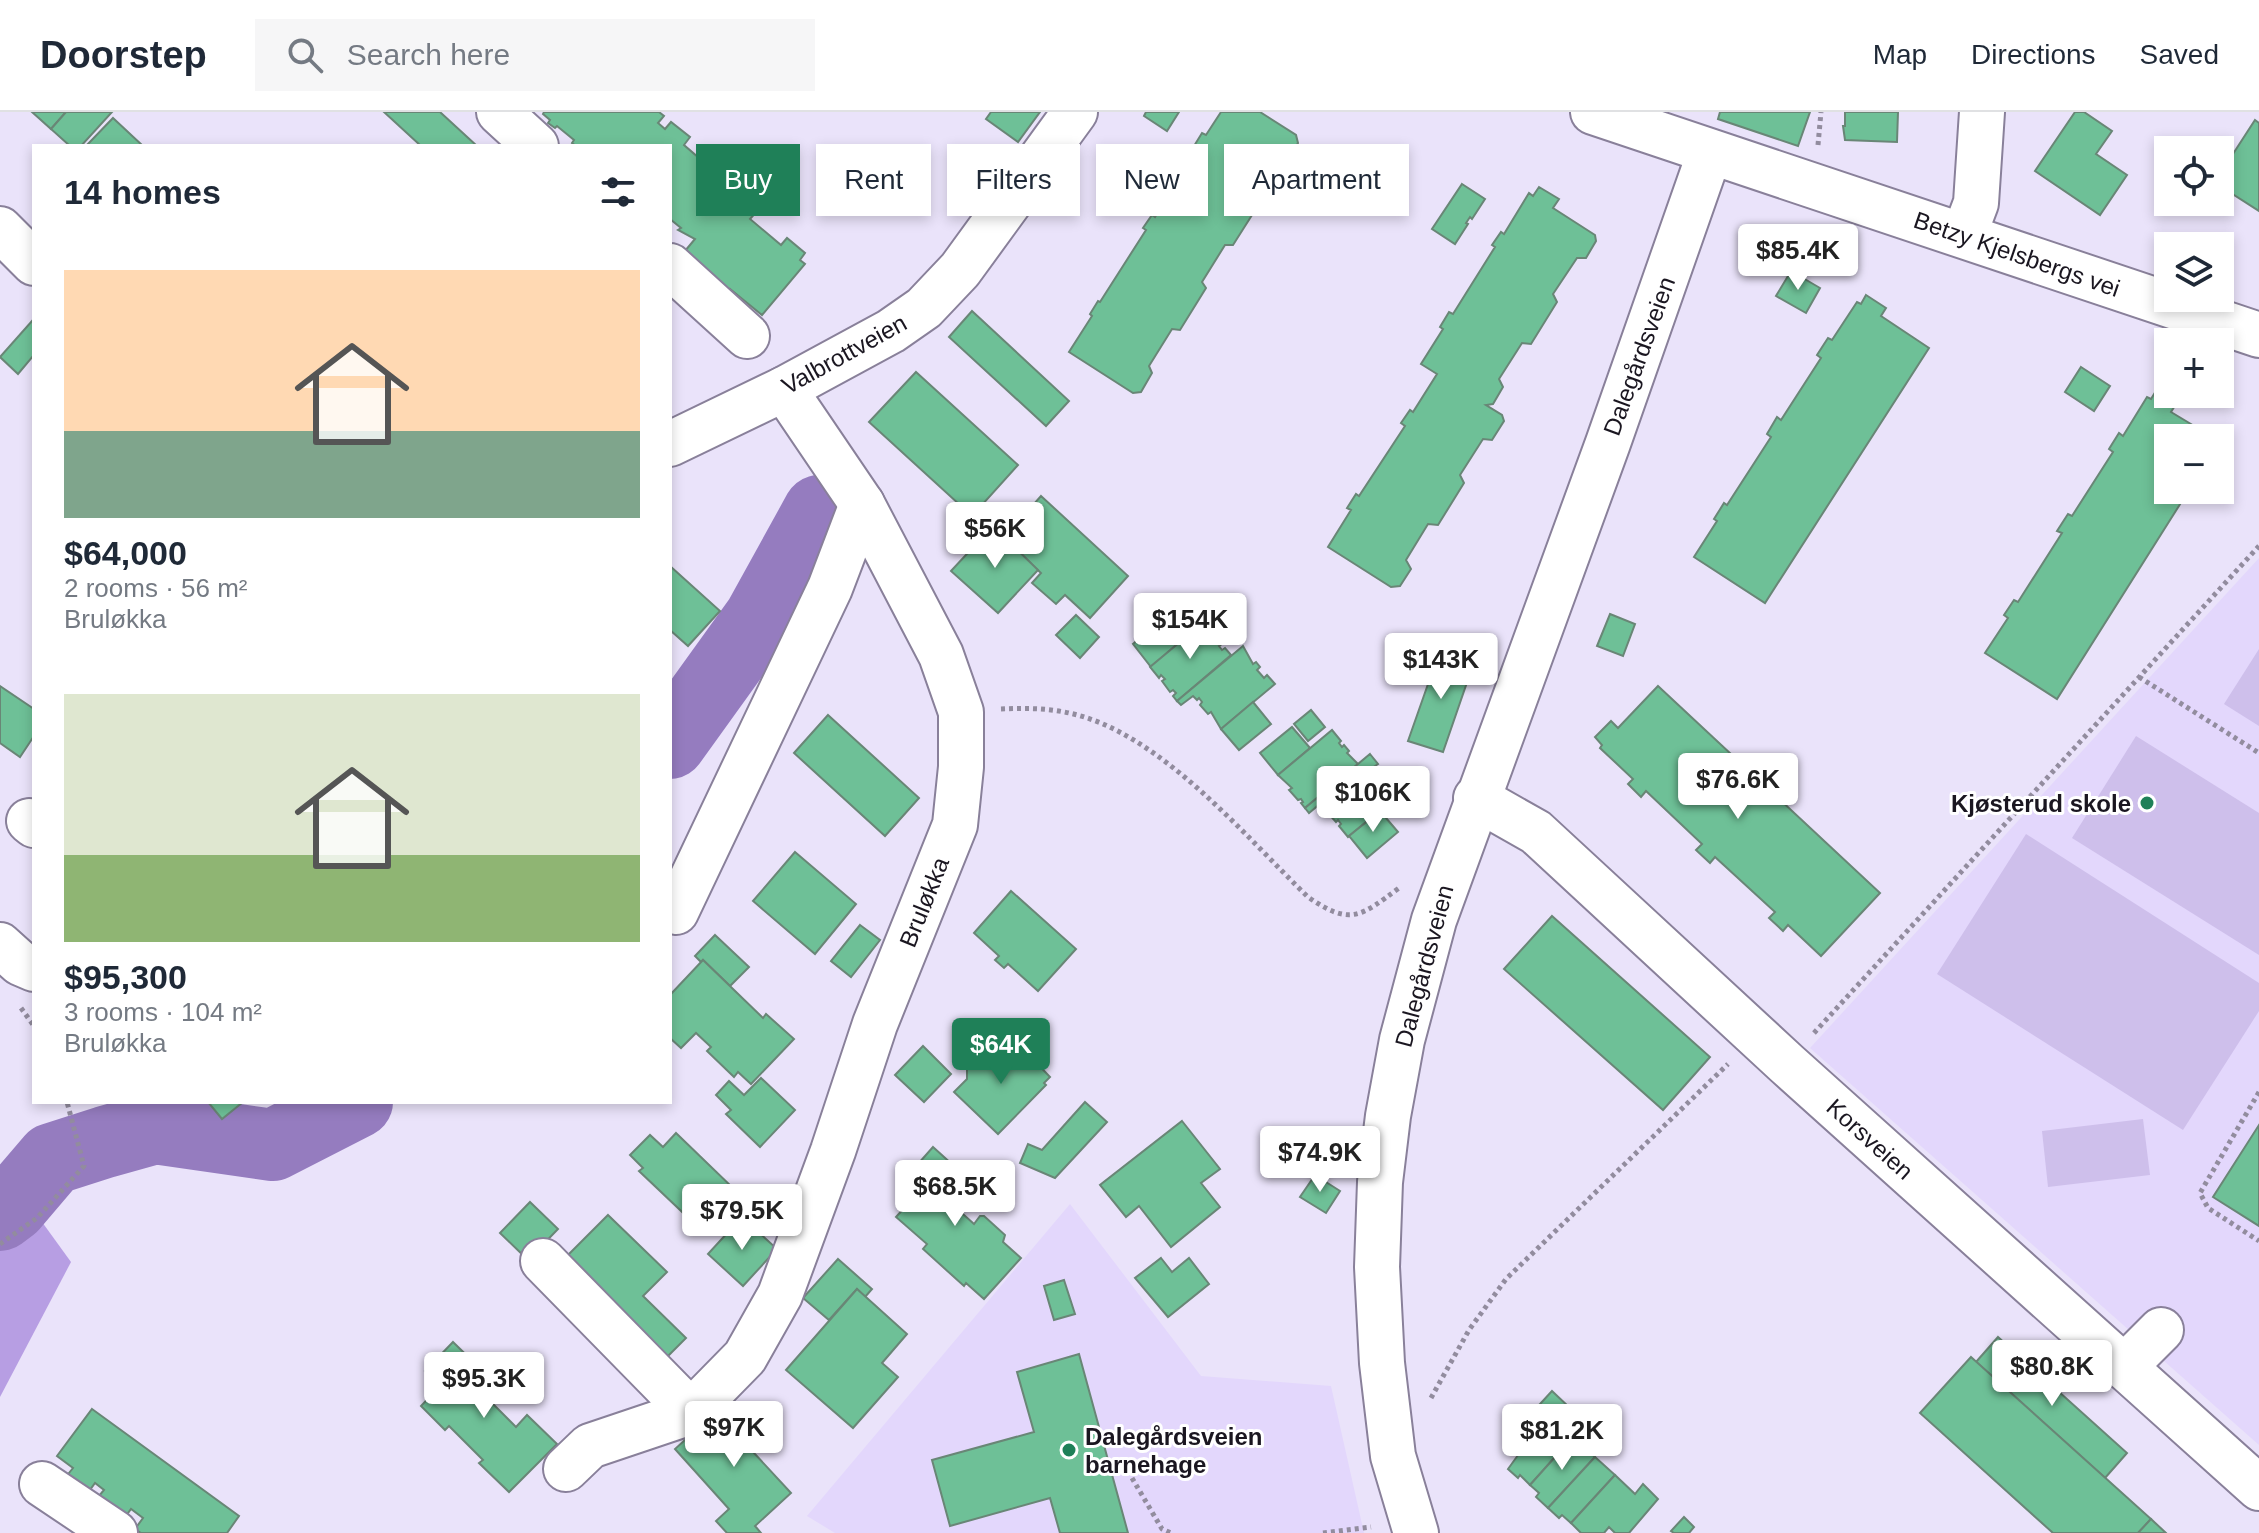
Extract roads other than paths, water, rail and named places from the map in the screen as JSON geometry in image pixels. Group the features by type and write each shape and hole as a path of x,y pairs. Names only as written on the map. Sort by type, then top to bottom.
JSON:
{"street":[{"path":"499,112 534,144"},
{"name":"Valbrottveien","path":"672,443 784,389 891,331 924,308 960,270 1075,112"},
{"name":"Betzy Kjelsbergs vei","path":"1593,112 2259,335"},
{"path":"1964,235 1976,203 1982,112"},
{"name":"Dalegårdsveien","path":"1398,1531 1378,1305 1380,1182 1402,1040 1420,968 1476,798 1629,385 1710,152"},
{"path":"0,229 32,261"},
{"path":"672,268 747,336"},
{"name":"Bruløkka","path":"566,1469 590,1446 691,1412 745,1357 780,1295 875,1024 955,825 961,767 961,712 941,655 862,504 784,389"},
{"path":"676,912 824,602 862,504"},
{"name":"Korsveien","path":"1476,798 1536,832 1772,1050 2259,1488"},
{"path":"543,1261 691,1412"},
{"path":"2124,1367 2161,1330"},
{"path":"42,1484 115,1533"}],"waterway":[{"path":"672,740 760,618 819,511"},
{"path":"0,1215 12,1206 52,1159 105,1142 155,1128 273,1145 353,1104"}],"place":[{"name":"Kjøsterud skole","path":"2147,803"},
{"name":"Dalegårdsveien barnehage","path":"1069,1450"}]}
